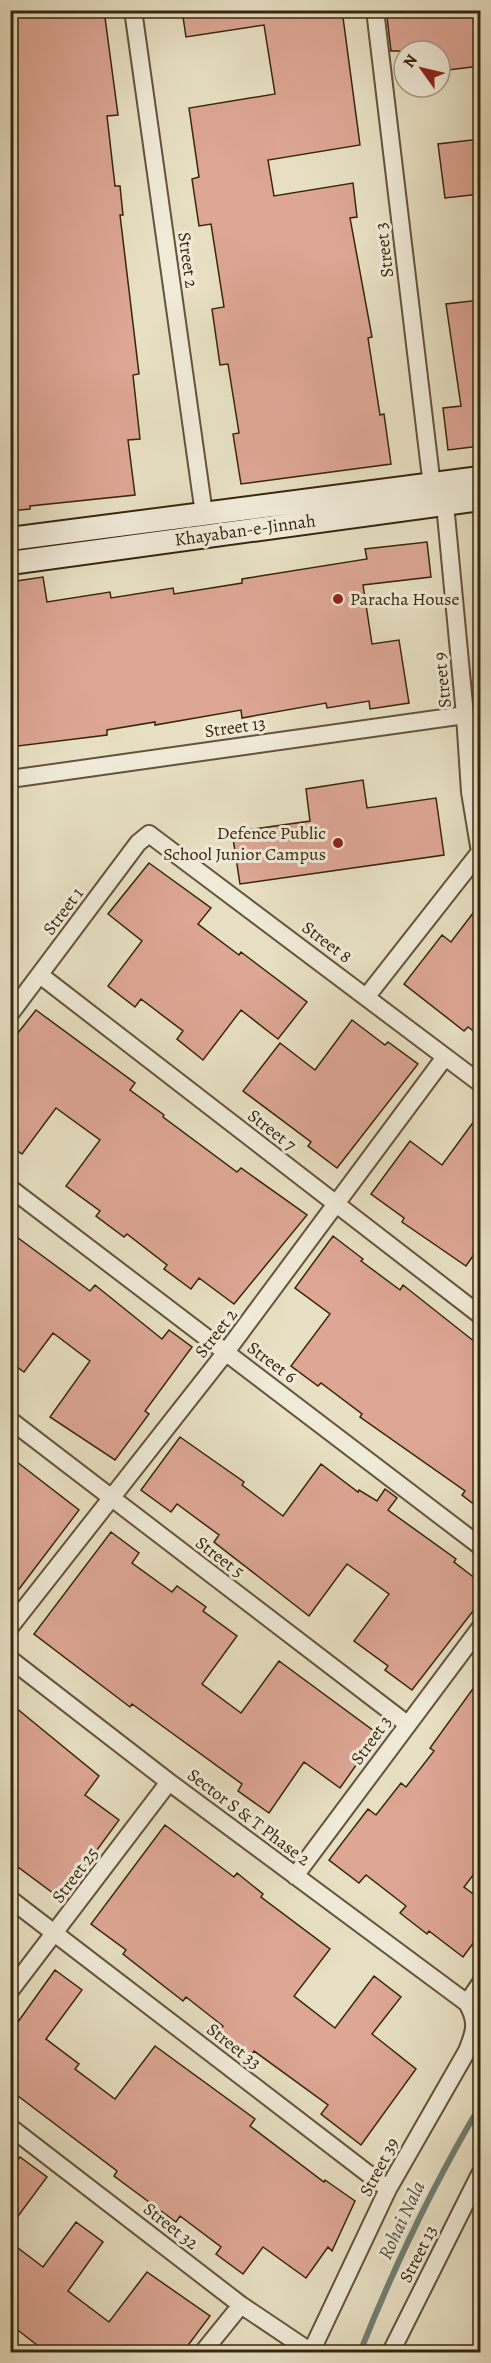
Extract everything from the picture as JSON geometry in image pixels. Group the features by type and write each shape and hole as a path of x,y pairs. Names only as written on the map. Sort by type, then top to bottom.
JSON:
{"main road":[{"name":"Khayaban-e-Jinnah","path":"10,563 438,495 480,478"},
{"name":"Khayaban-e-Jinnah","path":"10,539 204,514 438,495 480,499"}],"street":[{"name":"Street 2","path":"133,10 204,514"},
{"name":"Street 3","path":"375,10 438,495"},
{"name":"Street 9","path":"367,996 480,852 470,792 465,715 438,495"},
{"name":"Street 13","path":"10,778 465,715"},
{"name":"Street 8","path":"149,834 480,1083"},
{"name":"Street 1","path":"10,1014 138,843 149,834"},
{"name":"Street 7","path":"40,975 480,1315"},
{"name":"Street 2","path":"10,1627 226,1352 445,1057"},
{"name":"Street 6","path":"10,1188 480,1546"},
{"name":"Street 5","path":"10,1420 407,1724"},
{"name":"Street 3","path":"295,1876 480,1628"},
{"name":"Sector S & T Phase 2","path":"10,1659 169,1782 467,2003"},
{"name":"Street 25","path":"10,1991 169,1782"},
{"name":"Street 33","path":"10,1899 388,2189"},
{"path":"467,2003 480,1984"},
{"name":"Street 39","path":"311,2352 388,2189 467,2051 474,2034 476,2019 467,2003"},
{"name":"Street 32","path":"10,2127 240,2305 311,2352"},
{"name":"Street 13","path":"391,2352 480,2174"},
{"path":"203,2352 240,2305"}],"building":[{"path":"10,10 104,10 118,115 107,116 115,186 120,186 123,215 120,215 139,374 133,375 140,439 128,440 135,495 30,506 30,509 10,511"},
{"path":"182,10 342,10 360,145 268,160 274,196 353,183 357,217 350,218 372,337 368,338 380,415 384,414 391,464 241,484 233,434 239,433 228,364 220,365 212,309 224,307 211,224 199,226 192,179 199,177 189,108 275,94 264,25 186,37"},
{"path":"446,10 480,10 480,66 452,70 452,39 392,39 391,51 387,17"},
{"path":"480,139 480,194 445,198 438,144"},
{"path":"480,300 480,446 448,450 443,408 461,406 446,304"},
{"path":"427,542 431,577 363,585 372,644 399,640 409,703 370,709 369,701 327,708 326,703 242,718 241,710 155,725 155,722 107,730 107,735 10,747 10,582 43,577 47,602 110,592 111,598 173,588 174,594 242,583 242,579 367,559 365,549"},
{"name":"Defence Public School Junior Campus","path":"363,780 367,808 436,798 444,855 240,884 232,832 310,821 306,789"},
{"path":"149,863 211,908 198,924 239,955 241,952 307,1002 278,1039 241,1010 203,1060 177,1039 183,1031 141,999 135,1007 108,986 142,941 108,914"},
{"path":"480,904 480,1036 468,1027 464,1031 404,984 442,935 451,942"},
{"path":"36,1010 135,1083 130,1090 164,1115 163,1117 237,1172 241,1168 307,1215 234,1304 199,1278 191,1289 164,1269 167,1265 127,1234 124,1237 96,1216 100,1211 66,1186 100,1140 56,1108 22,1154 10,1146 10,1029 17,1034"},
{"path":"352,1020 385,1045 388,1042 418,1064 337,1168 308,1146 311,1142 243,1091 280,1043 315,1070"},
{"path":"480,1113 480,1246 466,1266 402,1222 404,1218 371,1194 410,1141 442,1165"},
{"path":"10,1232 90,1291 95,1285 162,1339 169,1330 192,1347 145,1411 149,1414 115,1460 50,1417 90,1361 53,1333 24,1372 10,1362"},
{"path":"333,1236 363,1259 361,1261 400,1290 403,1285 480,1346 480,1509 462,1495 465,1491 360,1417 362,1414 321,1383 318,1386 291,1366 330,1314 295,1288"},
{"path":"180,1437 244,1482 242,1485 283,1516 321,1464 358,1492 359,1490 377,1501 385,1489 397,1498 388,1510 456,1559 454,1562 480,1582 480,1602 412,1690 385,1670 388,1666 354,1641 389,1594 347,1564 309,1616 214,1542 219,1535 177,1504 171,1512 141,1490"},
{"path":"17,1462 79,1510 10,1601 10,1471"},
{"path":"111,1532 139,1553 132,1563 172,1592 177,1586 206,1607 203,1611 237,1636 202,1684 241,1713 279,1661 378,1734 340,1788 304,1762 269,1813 238,1791 242,1784 132,1704 130,1707 34,1634"},
{"path":"480,1679 480,1866 464,1887 480,1899 480,1934 463,1957 429,1931 427,1934 400,1913 406,1906 366,1875 359,1883 329,1860 368,1809 376,1815 401,1783 406,1787 434,1751 430,1748"},
{"path":"10,1703 99,1776 85,1795 119,1820 61,1899 10,1861"},
{"path":"165,1825 234,1877 237,1873 263,1894 261,1897 330,1949 294,1996 335,2028 374,1976 401,1997 372,2034 416,2069 361,2145 321,2114 328,2105 254,2051 251,2056 219,2031 223,2026 186,1997 183,2001 123,1954 126,1950 91,1924"},
{"path":"55,1970 82,1990 46,2039 79,2064 75,2069 115,2099 155,2046 255,2119 250,2126 324,2182 325,2180 355,2201 332,2251 328,2247 306,2278 263,2247 243,2274 216,2254 221,2247 180,2216 176,2222 114,2176 117,2171 10,2090 10,2033"},
{"path":"20,2157 47,2177 10,2227 10,2170"},
{"path":"76,2222 103,2242 68,2291 109,2322 147,2272 210,2316 183,2352 46,2352 10,2324 10,2242 43,2267"}],"waterway":[{"name":"Rohai Nala","path":"360,2352 415,2227 480,2106"}],"place":[{"name":"Paracha House","path":"338,599"},
{"name":"Defence Public School Junior Campus","path":"338,843"}]}
